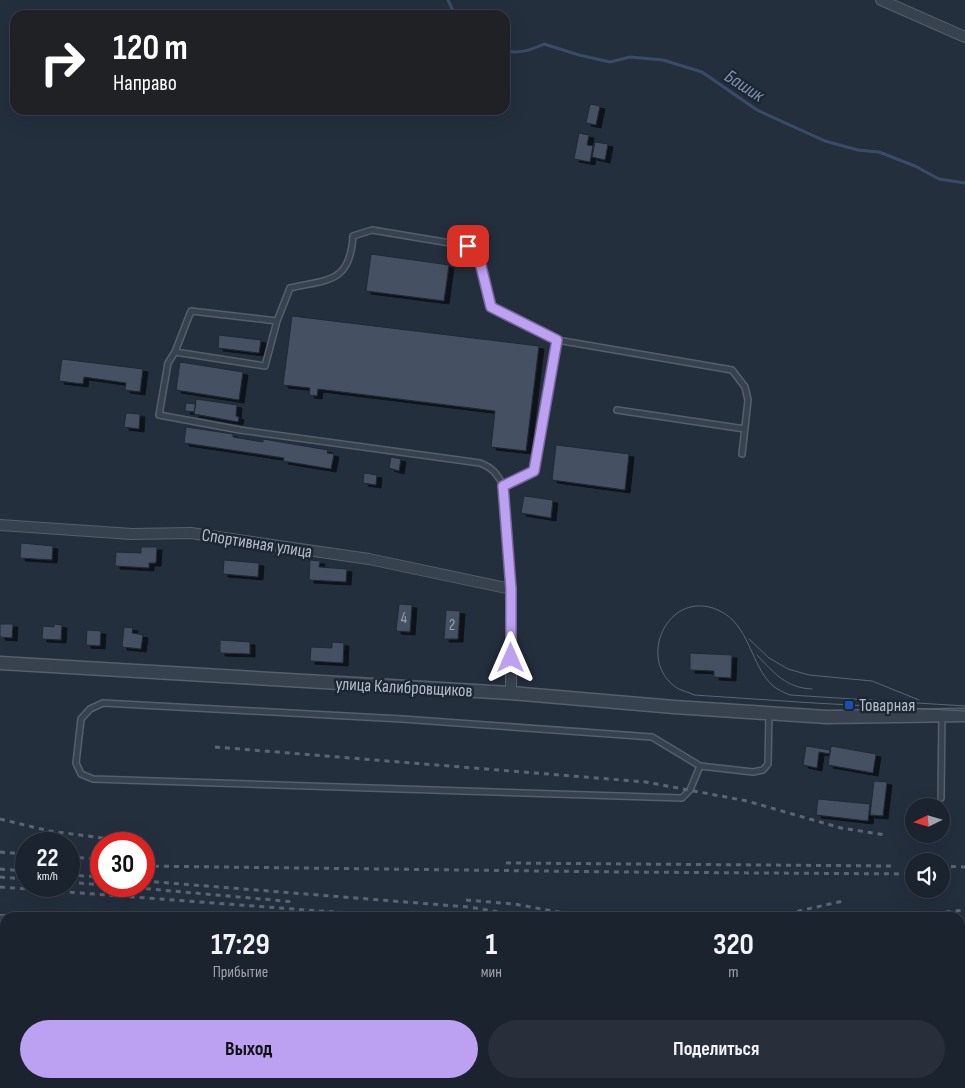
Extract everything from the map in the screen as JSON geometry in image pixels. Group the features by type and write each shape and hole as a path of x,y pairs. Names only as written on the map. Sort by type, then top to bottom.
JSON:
{"street":[{"path":"881,0 965,38"},
{"name":"Спортивная улица","path":"0,525 132,534 192,533 368,560 511,589"},
{"path":"510,693 511,589"},
{"name":"улица Калибровщиков","path":"0,663 510,693 674,708 827,717 962,713"}],"lane":[{"path":"175,352 265,366 277,321 290,288 335,277 347,266 352,250 352,236 372,230 468,246 480,262 491,307 557,340 732,370 745,386 748,400 742,454"},
{"path":"277,321 190,311 175,352 168,363 159,415 240,430 480,463 490,466 503,486 511,589"},
{"path":"503,486 534,471 557,340"},
{"path":"617,410 745,430"},
{"path":"700,766 690,790 682,798 93,779 81,774 76,763 81,719 90,709 103,703 402,719 652,737 700,766 753,772 763,770 768,764 770,713"},
{"path":"941,798 942,715"}],"building":[{"path":"590,104 600,106 596,125 586,123"},
{"path":"579,133 589,135 587,145 593,146 590,162 574,159"},
{"path":"595,142 608,144 605,160 592,157"},
{"path":"371,254 449,265 444,301 366,291"},
{"path":"292,316 539,346 526,451 491,447 495,411 318,389 317,396 309,395 310,388 283,385"},
{"path":"219,335 261,340 259,353 218,348"},
{"path":"62,359 143,369 140,392 125,390 126,383 84,377 83,384 59,381"},
{"path":"180,362 243,372 239,400 176,390"},
{"path":"196,399 237,405 236,416 239,417 238,422 194,414"},
{"path":"186,403 196,404 194,412 185,411"},
{"path":"126,413 140,414 139,429 124,427"},
{"path":"186,427 233,434 233,437 263,442 263,439 328,450 327,453 334,454 331,469 283,461 284,458 184,443"},
{"path":"556,445 629,454 625,490 552,480"},
{"path":"391,457 401,459 399,471 389,468"},
{"path":"364,473 377,475 376,485 363,483"},
{"path":"524,496 553,500 551,518 521,513"},
{"path":"21,543 53,546 52,560 20,558"},
{"path":"141,547 157,547 156,563 149,563 149,568 115,566 116,552 141,553"},
{"path":"224,560 259,563 258,577 223,574"},
{"path":"310,560 320,561 319,567 347,569 346,582 309,580"},
{"path":"399,604 412,605 410,632 396,631"},
{"path":"446,610 460,611 458,639 444,639"},
{"path":"0,624 13,624 12,638 0,637"},
{"path":"54,624 62,625 61,640 42,639 43,626 54,627"},
{"path":"124,627 133,628 132,633 143,635 141,649 122,647"},
{"path":"87,630 101,631 100,646 86,645"},
{"path":"220,640 250,642 250,654 220,653"},
{"path":"332,642 344,643 343,663 310,661 311,647 332,648"},
{"path":"690,653 732,655 731,678 714,677 714,671 690,670"},
{"path":"806,746 830,750 830,754 819,752 817,768 803,765"},
{"path":"831,746 876,754 873,773 828,765"},
{"path":"874,781 887,782 883,816 870,815"},
{"path":"818,799 870,804 868,821 816,815"}],"waterway":[{"name":"Башик","path":"448,0 453,10"},
{"name":"Башик","path":"510,52 525,51 544,44 610,62 630,57 663,60 702,72 757,110 825,141 858,150 879,152 915,166 939,179 965,183"}],"tram line":[{"path":"965,706 790,695 773,686 765,677 743,635 729,616 718,610 700,606 685,609 672,618 663,630 658,645 659,661 665,676 677,688 694,695 965,711"},
{"path":"749,639 769,658 788,669 809,675 872,681 919,700"},
{"path":"757,655 788,683 812,689"}],"railway":[{"path":"215,747 646,782 747,801 841,828 886,835"},
{"path":"0,819 50,831 90,836"},
{"path":"0,852 15,853"},
{"path":"80,858 90,858"},
{"path":"506,863 891,866"},
{"path":"155,866 905,874"},
{"path":"950,866 965,867"},
{"path":"0,869 15,870"},
{"path":"80,876 90,876"},
{"path":"0,877 15,878"},
{"path":"155,882 468,907 499,912"},
{"path":"80,883 90,884"},
{"path":"0,887 334,912"},
{"path":"155,889 295,902"},
{"path":"466,900 514,904 559,912"},
{"path":"794,912 843,901"},
{"path":"945,912 965,910"}],"place":[{"name":"Товарная","path":"849,705"}],"route":[{"path":"468,246 480,262 491,307 557,340 534,471 503,486 511,589 511,658"}]}
